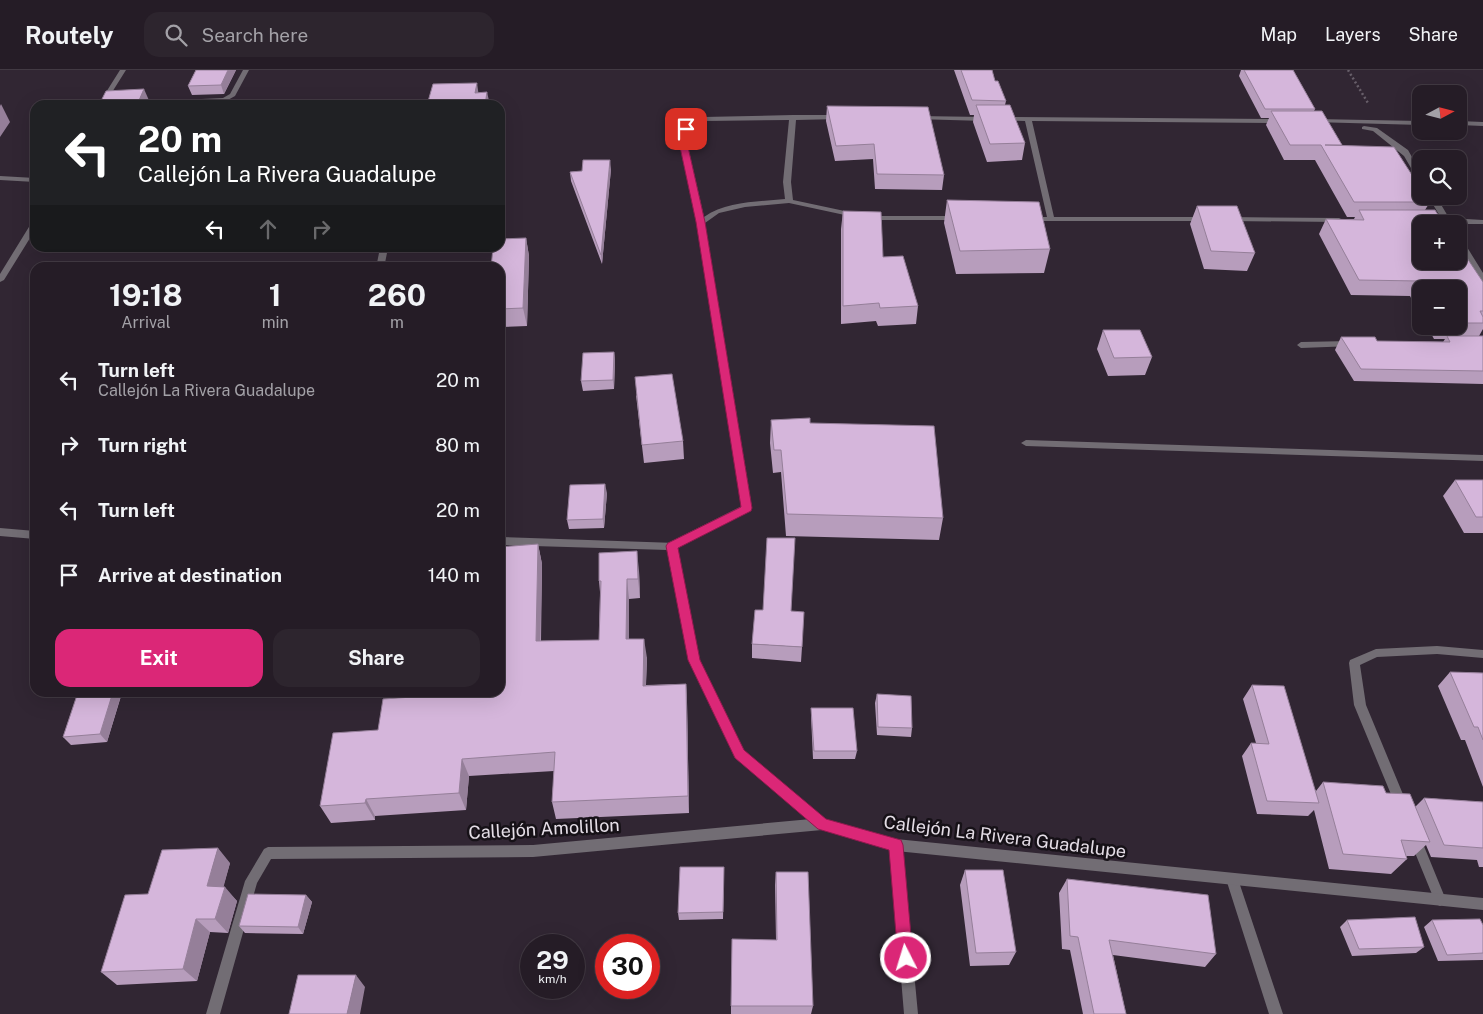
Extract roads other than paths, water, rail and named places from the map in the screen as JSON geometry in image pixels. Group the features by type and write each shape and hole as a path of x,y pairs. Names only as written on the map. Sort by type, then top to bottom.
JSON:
{"street":[{"path":"104,100 123,70"},
{"path":"224,100 233,95 246,70"},
{"path":"789,201 786,182 793,117"},
{"path":"505,541 672,546 747,508 701,222 684,147 686,129 703,119 849,117"},
{"path":"909,118 1285,121"},
{"path":"1028,119 1051,219"},
{"path":"1304,121 1412,123"},
{"path":"1314,121 1375,129 1408,156"},
{"path":"1380,123 1412,163"},
{"path":"1468,124 1483,124"},
{"path":"0,178 30,180"},
{"path":"701,222 717,211 789,201 868,218 964,218"},
{"path":"1022,218 1209,219"},
{"path":"1219,219 1347,220"},
{"path":"1467,222 1483,222"},
{"path":"0,280 30,232"},
{"path":"1467,254 1483,279"},
{"path":"1301,345 1355,344"},
{"path":"1026,443 1483,458"},
{"path":"0,532 30,535"},
{"name":"Callejón La Rivera Guadalupe","path":"672,546 694,660 740,754 822,824 896,845 1483,904"},
{"path":"1404,812 1360,705 1354,663 1376,653 1437,650 1483,654"},
{"name":"Callejón Amolillon","path":"213,1014 251,881 268,853 533,851 822,824"},
{"path":"1411,829 1440,900"},
{"path":"896,845 911,1014"},
{"path":"1232,879 1276,1014"}]}
